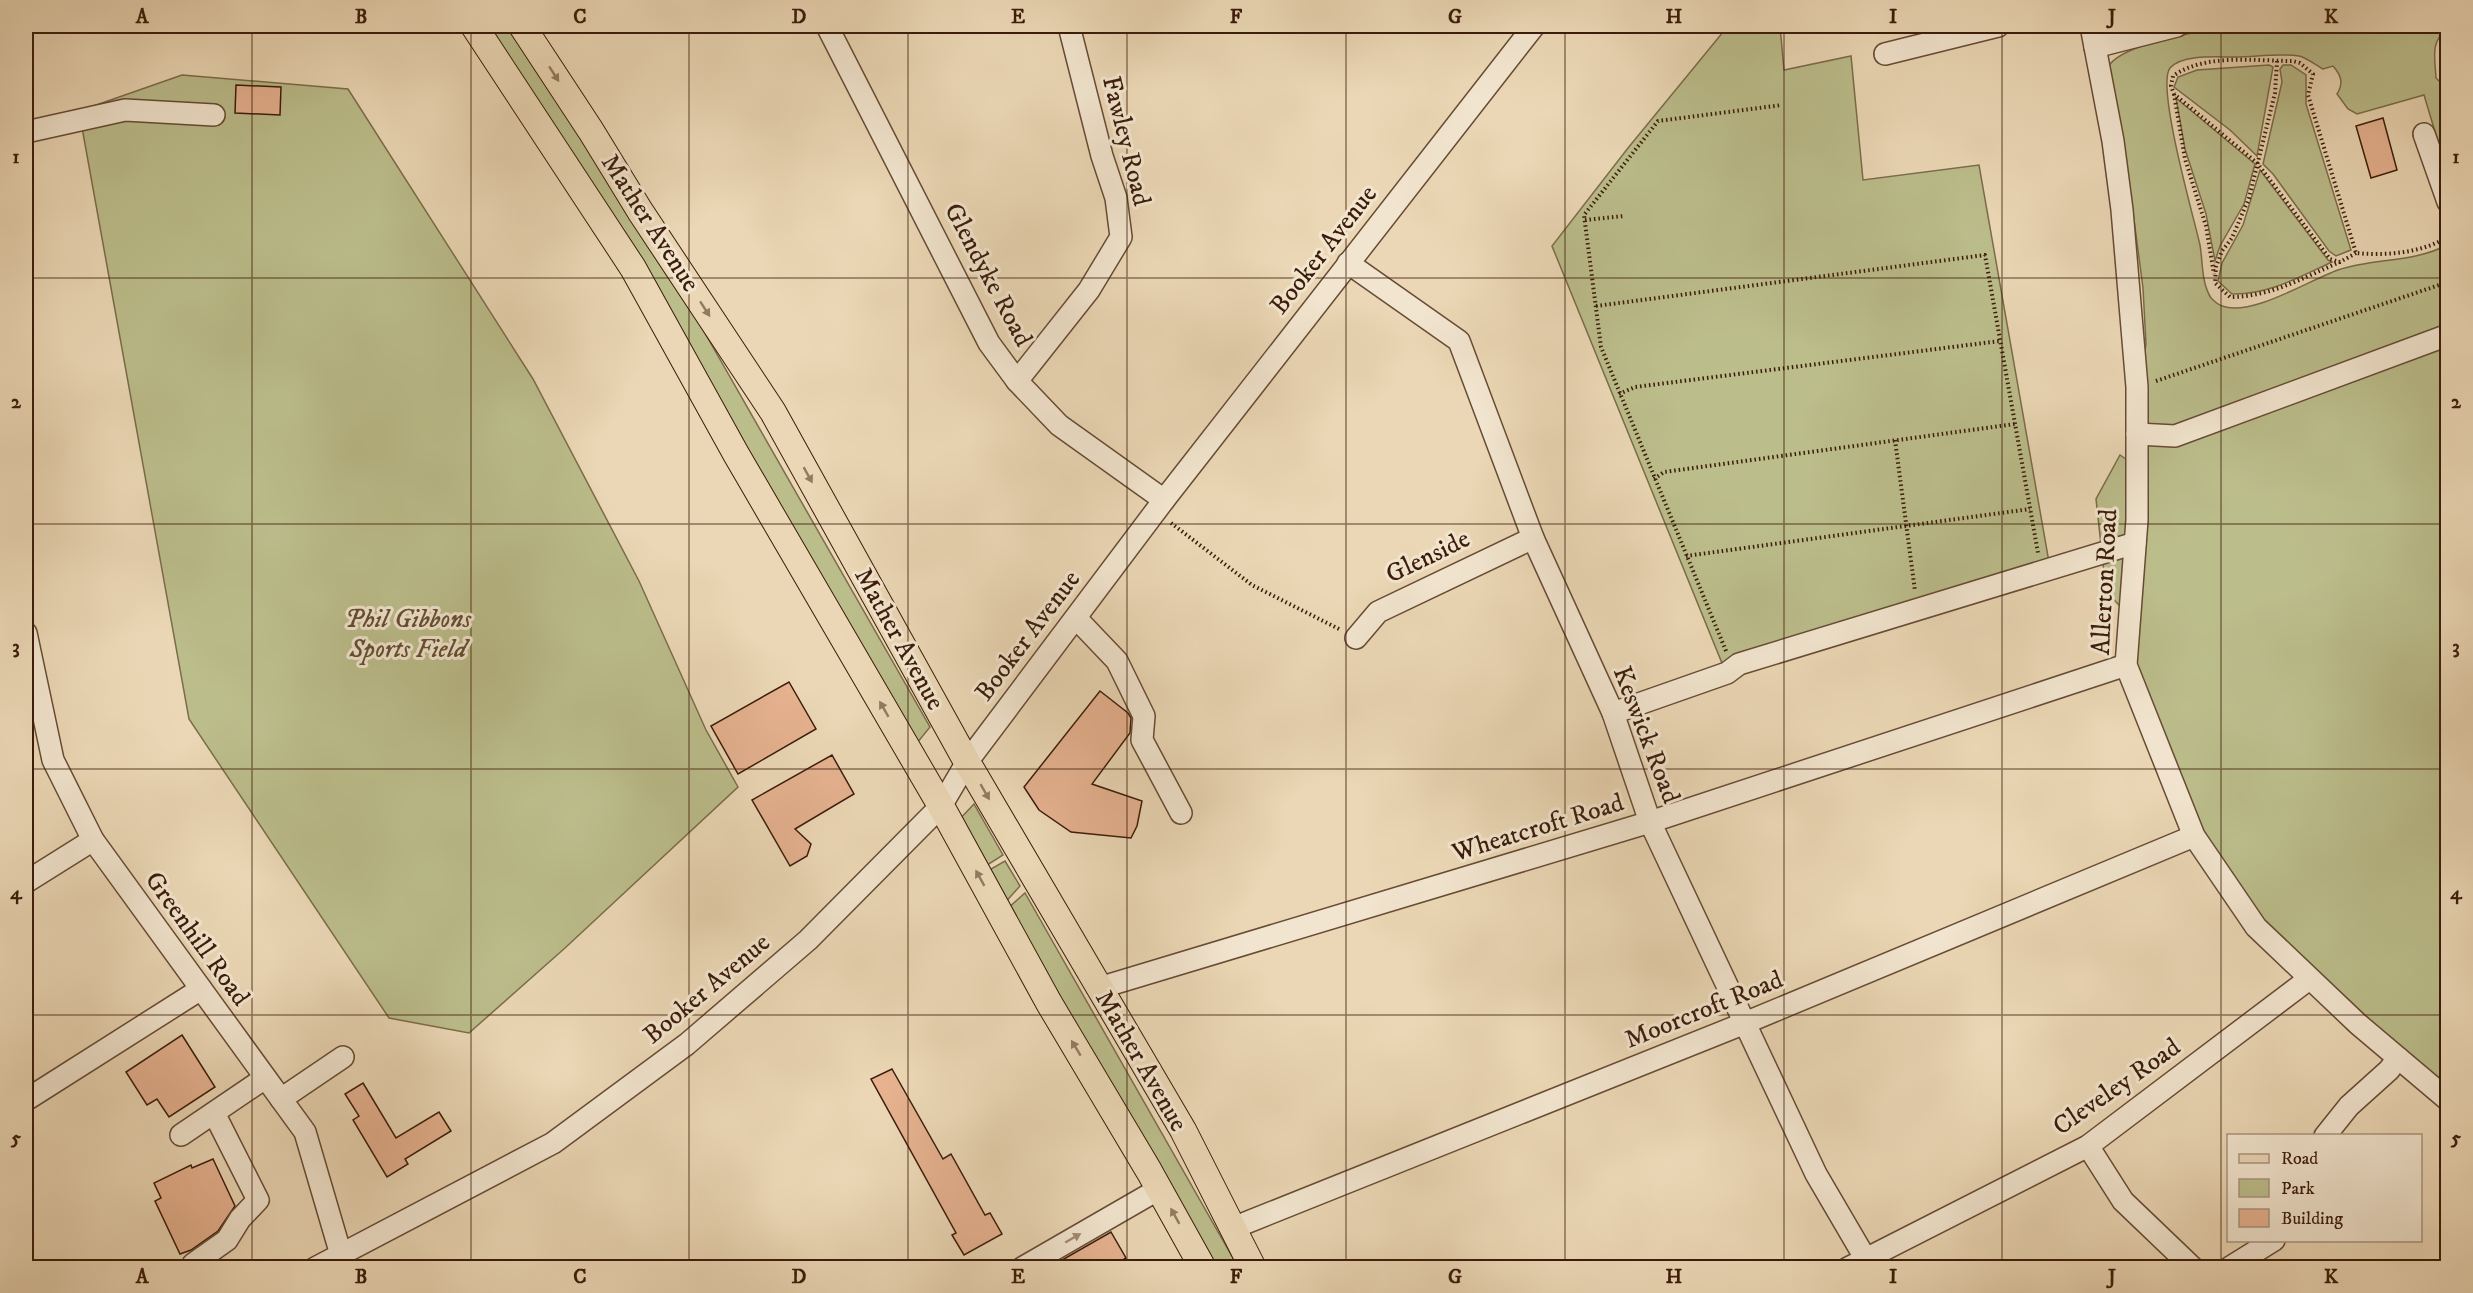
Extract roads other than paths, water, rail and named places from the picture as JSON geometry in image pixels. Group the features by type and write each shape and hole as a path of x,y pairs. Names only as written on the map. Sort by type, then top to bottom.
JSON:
{"main road":[{"name":"Mather Avenue","path":"474,26 633,268 736,454 941,806 1049,1003 1203,1268"},
{"name":"Mather Avenue","path":"522,26 640,211 773,412 968,762 1183,1130 1253,1268"}],"street":[{"name":"Glendyke Road","path":"827,26 989,343 1017,381 1059,425 1160,506"},
{"name":"Fawley Road","path":"1017,381 1089,290 1120,237 1116,198 1102,156 1068,26"},
{"name":"Booker Avenue","path":"315,1268 343,1260 553,1143 687,1044 808,940 941,806 968,762 1160,506 1534,26"},
{"path":"1886,54 1998,26"},
{"name":"Allerton Road","path":"2091,26 2113,141 2122,210 2137,387 2135,543 2126,665 2194,836 2256,927 2309,980 2448,1100"},
{"path":"2095,47 2177,26"},
{"path":"26,132 125,110 214,115"},
{"path":"2424,134 2448,202"},
{"name":"Keswick Road","path":"1348,263 1460,341 1533,538 1612,713 1650,822 1816,1174 1862,1264"},
{"path":"2137,434 2175,436 2448,335"},
{"name":"Glenside","path":"1356,638 1378,612 1533,538"},
{"path":"1612,713 1727,673 1738,664 2135,543"},
{"path":"1076,618 1117,661 1143,716 1142,740 1181,813"},
{"name":"Greenhill Road","path":"26,633 53,760 93,840 305,1132 343,1260"},
{"name":"Wheatcroft Road","path":"1099,988 1650,822 2126,665"},
{"name":"Moorcroft Road","path":"1233,1228 1745,1023 2194,836"},
{"path":"26,882 93,840"},
{"name":"Cleveley Road","path":"1862,1264 2088,1146 2309,980"},
{"path":"26,1100 201,989"},
{"path":"280,1099 343,1057"},
{"path":"2327,1134 2349,1106 2389,1070 2398,1058"},
{"path":"181,1135 266,1078"},
{"path":"191,1266 227,1240 240,1219 257,1204 258,1200 214,1113"},
{"path":"2088,1146 2123,1201 2193,1268"},
{"path":"1022,1268 1159,1189"},
{"path":"2229,1268 2271,1242"}],"park label":[{"name":"Phil Gibbons Sports Field","path":"408,634"}]}
